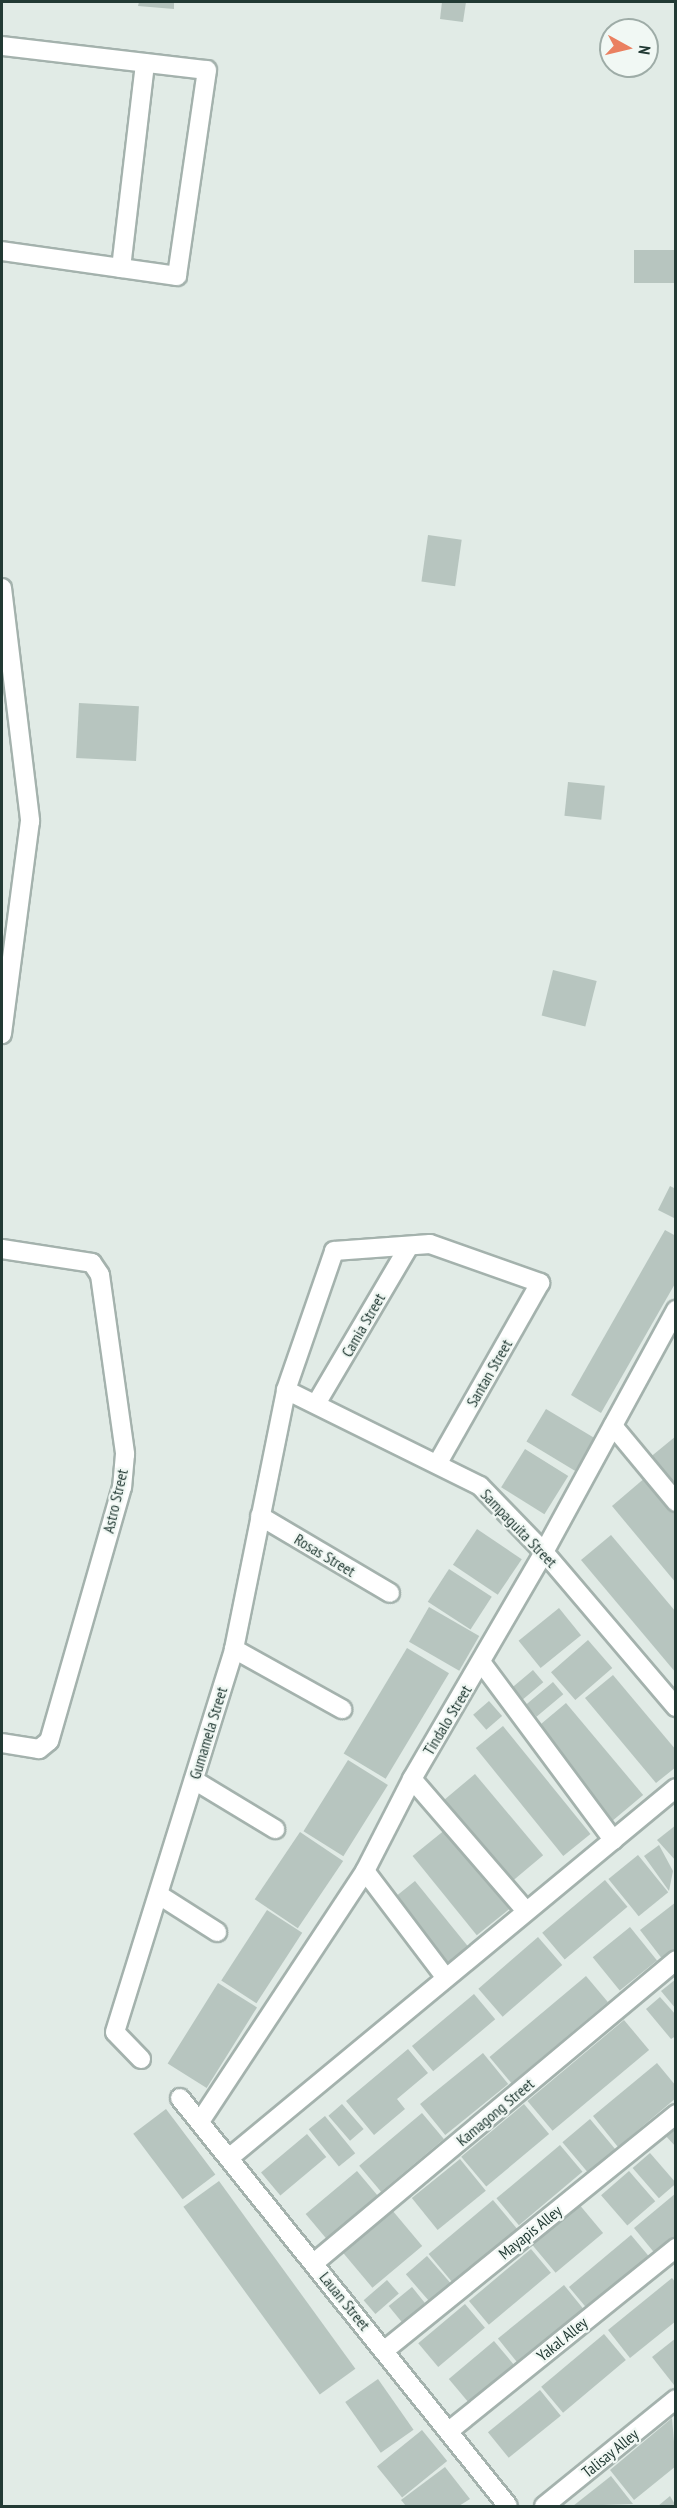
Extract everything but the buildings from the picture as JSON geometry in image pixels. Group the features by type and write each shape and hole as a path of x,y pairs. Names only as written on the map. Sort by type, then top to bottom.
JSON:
{"street":[{"path":"2,46 207,70 177,276 2,251"},
{"path":"121,268 145,63"},
{"path":"2,588 30,821 2,1034"},
{"name":"Santan Street","path":"409,1246 430,1244 540,1283 437,1464"},
{"name":"Gumamela Street","path":"141,2059 115,2032 234,1649 286,1390 334,1251 409,1246"},
{"name":"Camia Street","path":"316,1404 409,1246"},
{"name":"Astro Street","path":"2,1250 92,1263 100,1275 125,1454 122,1487 49,1741 39,1749 2,1743"},
{"name":"Tindalo Street","path":"201,2121 365,1871 412,1779 544,1552 675,1314"},
{"name":"Sampaguita Street","path":"286,1390 480,1486 544,1552 675,1707"},
{"path":"613,1426 675,1502"},
{"name":"Rosas Street","path":"261,1516 390,1593"},
{"path":"234,1649 342,1708"},
{"path":"481,1662 613,1840"},
{"path":"412,1779 526,1911"},
{"path":"194,1780 275,1829"},
{"path":"229,2158 675,1788"},
{"path":"365,1871 446,1978"},
{"path":"159,1895 217,1932"},
{"name":"Kamagong Street","path":"314,2263 675,1960"},
{"name":"Lauan Street","path":"180,2098 201,2121 508,2506"},
{"name":"Mayapis Alley","path":"385,2350 675,2114"},
{"name":"Yakal Alley","path":"449,2431 675,2248"},
{"name":"Talisay Alley","path":"544,2506 675,2399"}]}
